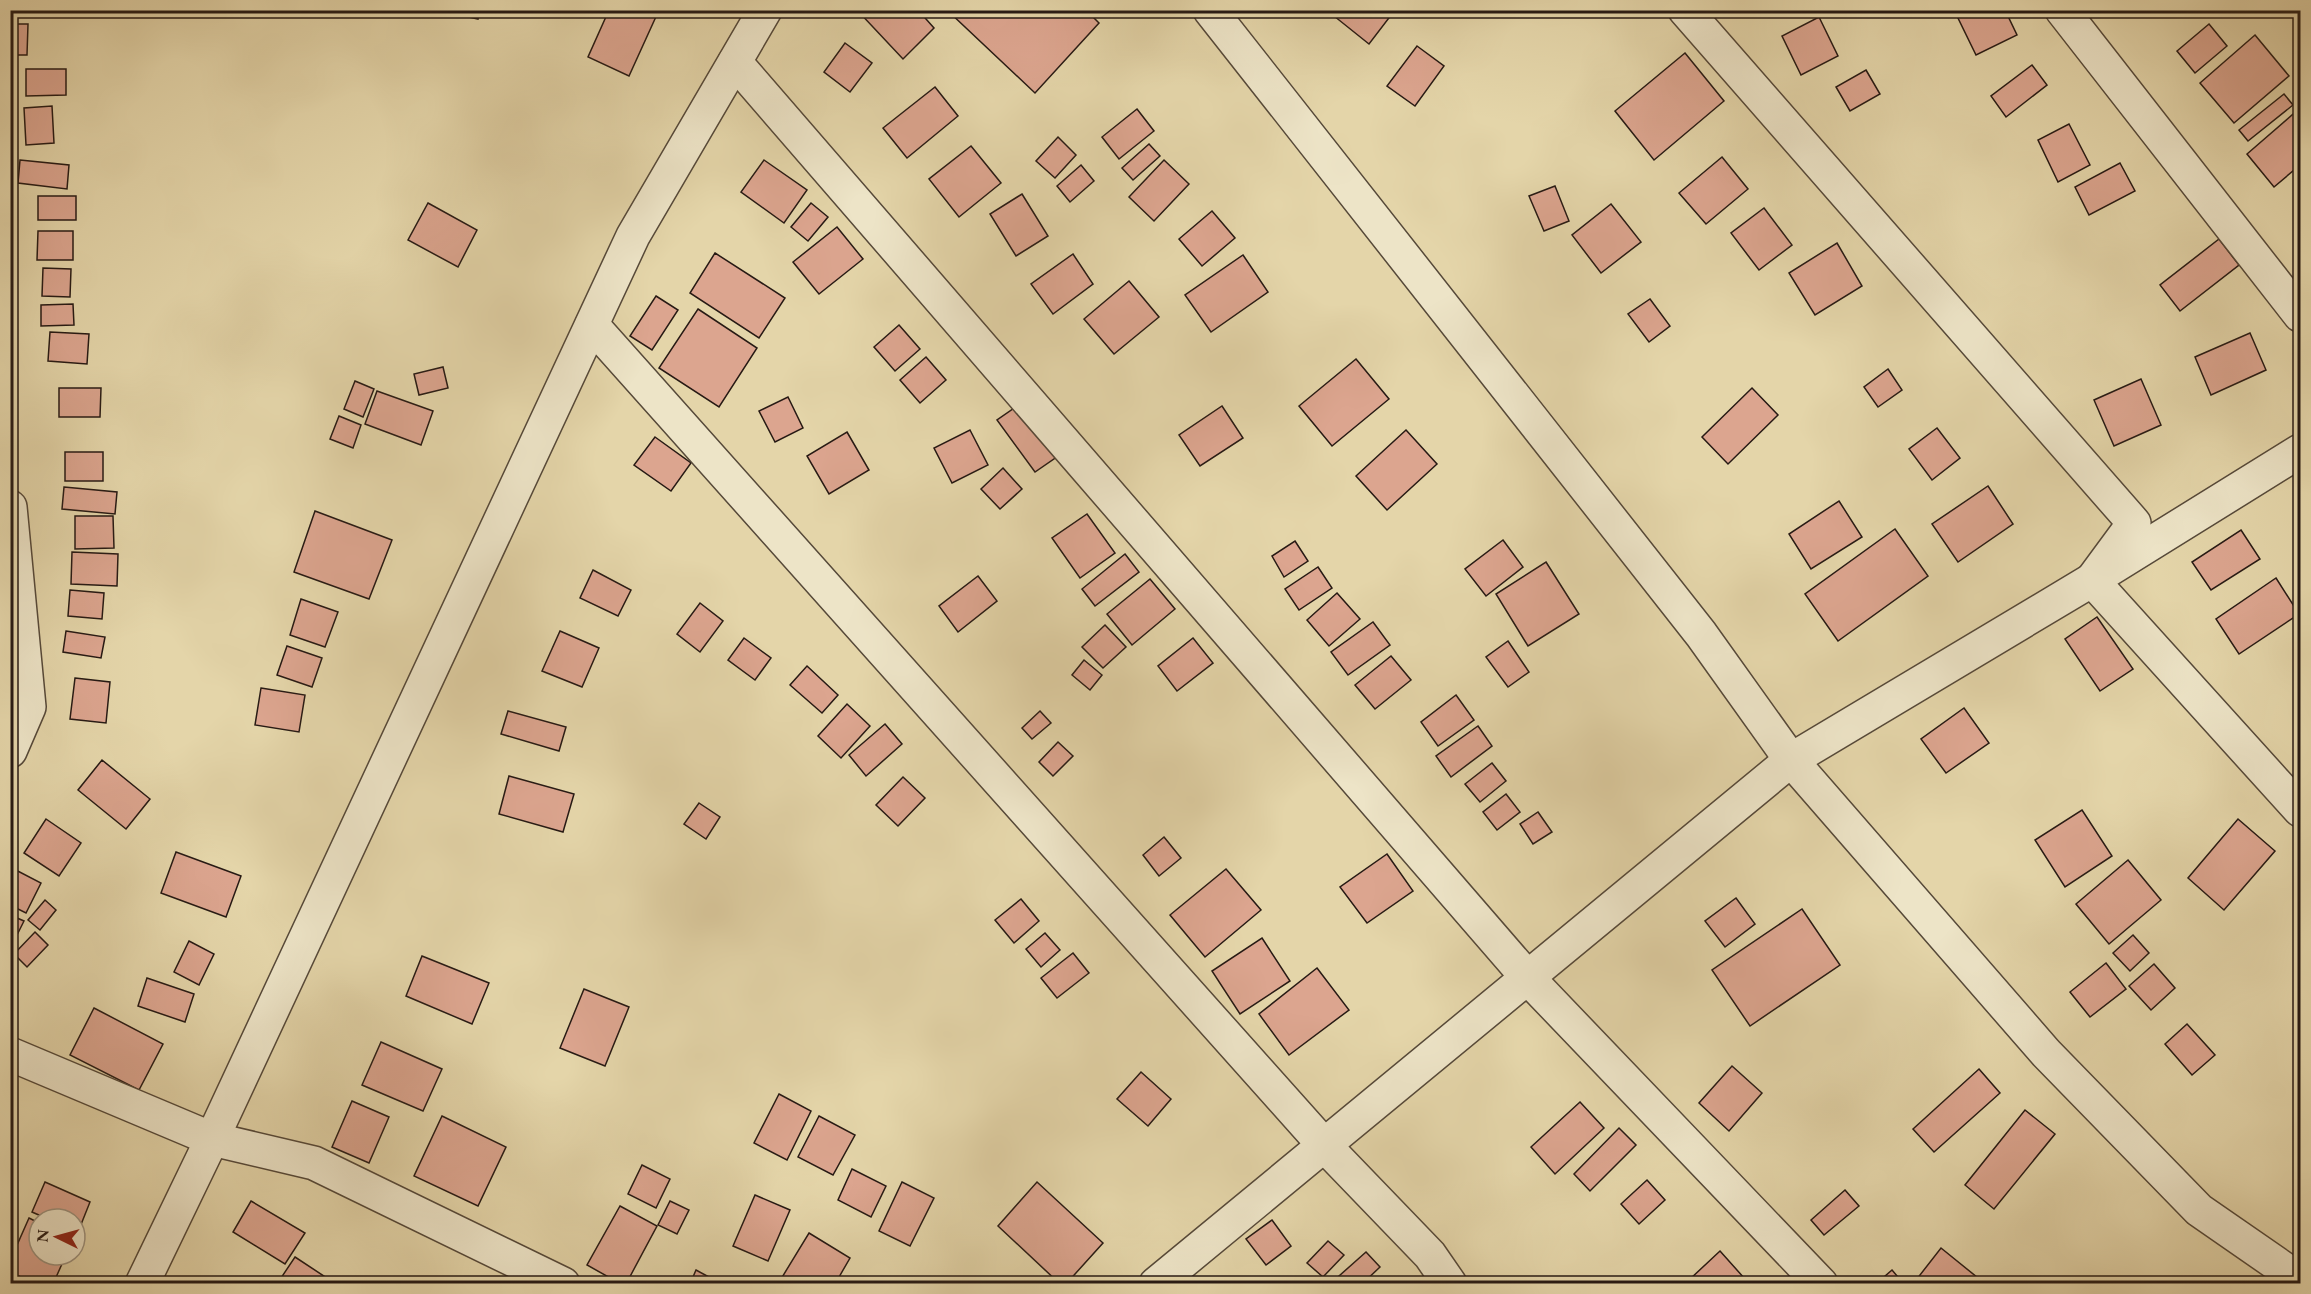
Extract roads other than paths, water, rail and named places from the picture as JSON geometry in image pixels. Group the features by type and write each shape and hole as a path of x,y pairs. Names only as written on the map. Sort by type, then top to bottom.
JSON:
{"street":[{"path":"142,1284 212,1139 633,236 765,10"},
{"path":"1210,10 1701,634 1791,760 2046,1053 2191,1202 2199,1210 2301,1280"},
{"path":"1685,10 2134,523 2092,580"},
{"path":"2062,10 2301,315"},
{"path":"735,62 1527,977 1821,1284"},
{"path":"592,325 1324,1145 1430,1255 1450,1284"},
{"path":"1156,1284 1791,760 2092,580 2301,451"},
{"path":"10,507 29,707 10,751"},
{"path":"2092,580 2301,810"},
{"path":"10,1054 212,1139 314,1163 563,1284"}]}
